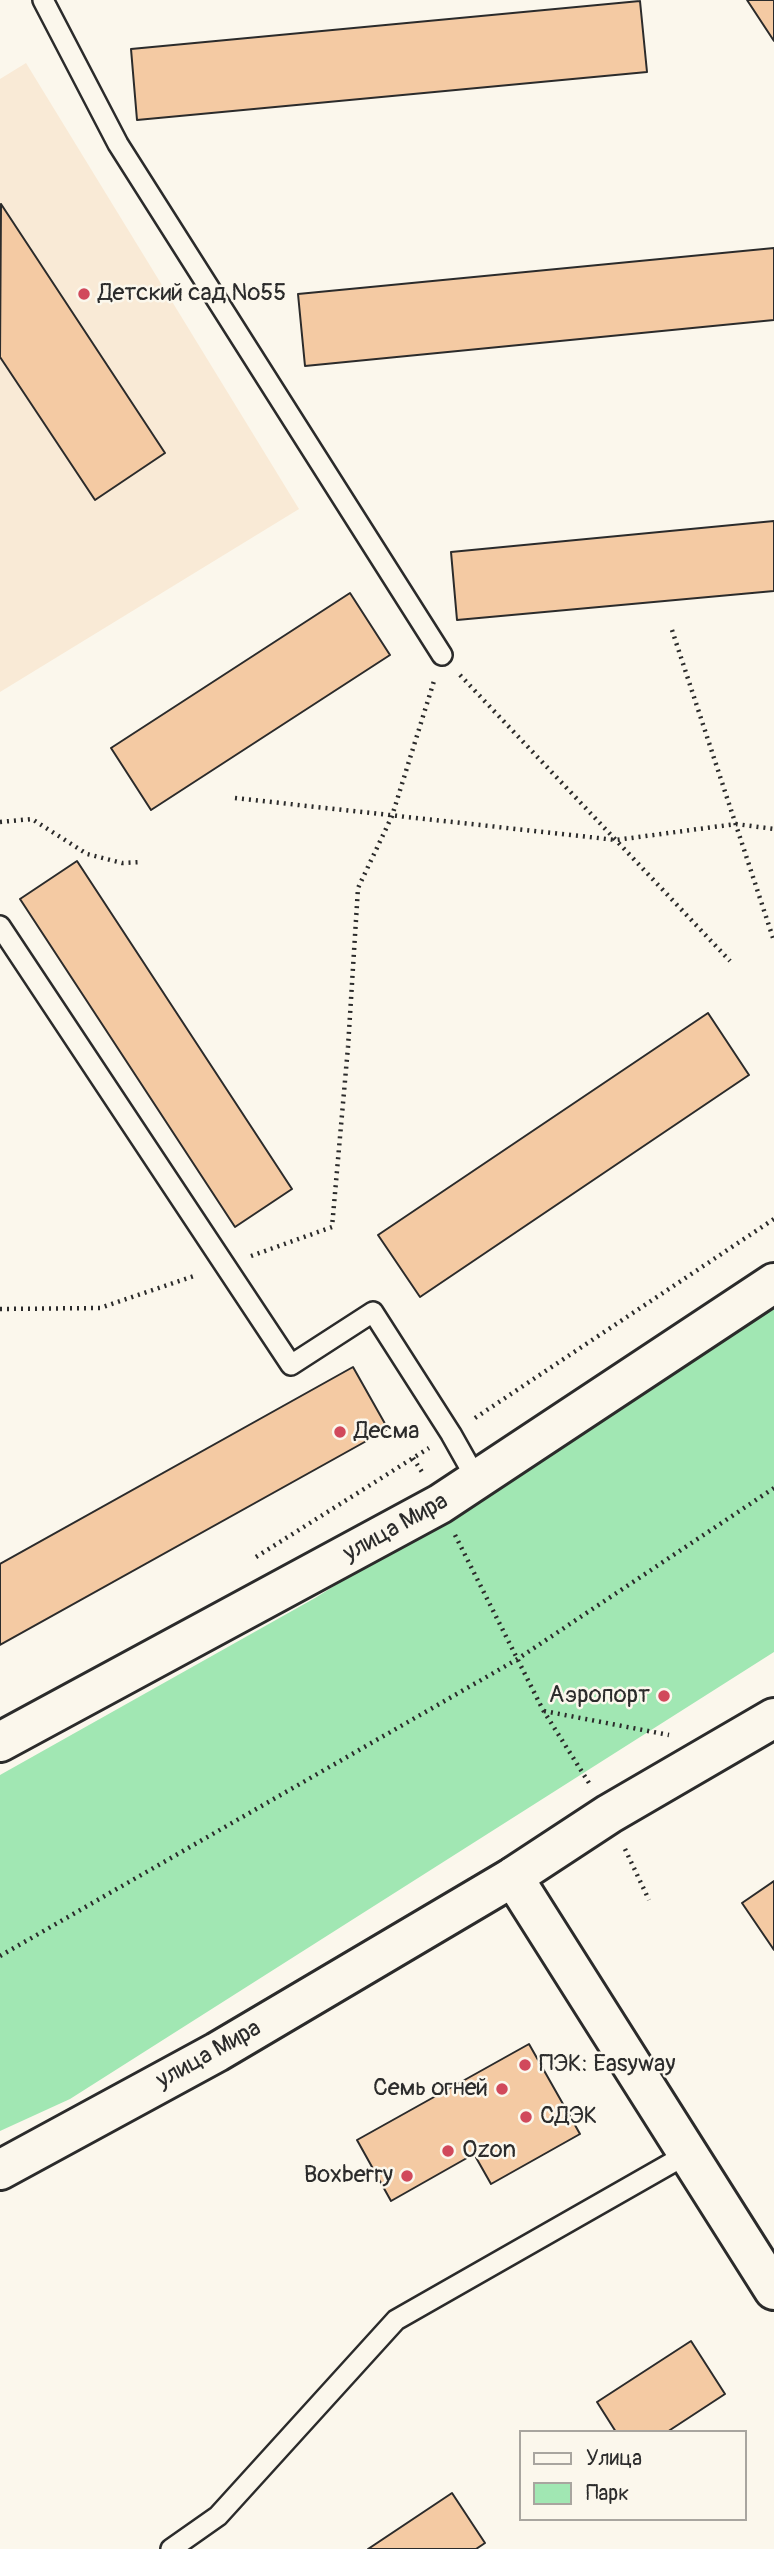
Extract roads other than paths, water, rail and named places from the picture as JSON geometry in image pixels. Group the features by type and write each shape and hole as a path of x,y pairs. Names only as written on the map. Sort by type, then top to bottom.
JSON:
{"street":[{"name":"улица Мира","path":"0,1742 478,1482 774,1283"},
{"name":"улица Мира","path":"0,2171 217,2052 513,1877 609,1814 774,1718"},
{"path":"513,1877 774,2290"}],"lane":[{"path":"43,0 118,144 442,655"},
{"path":"0,926 291,1365 373,1312 451,1434 478,1482"},
{"path":"171,2549 218,2516 396,2320 688,2153"}],"place":[{"name":"Детский сад №55","path":"84,294"},
{"name":"Десма","path":"340,1432"},
{"name":"Аэропорт","path":"664,1696"},
{"name":"ПЭК: Easyway","path":"525,2065"},
{"name":"Семь огней","path":"502,2089"},
{"name":"СДЭК","path":"526,2117"},
{"name":"Ozon","path":"448,2151"},
{"name":"Boxberry","path":"407,2176"}]}
